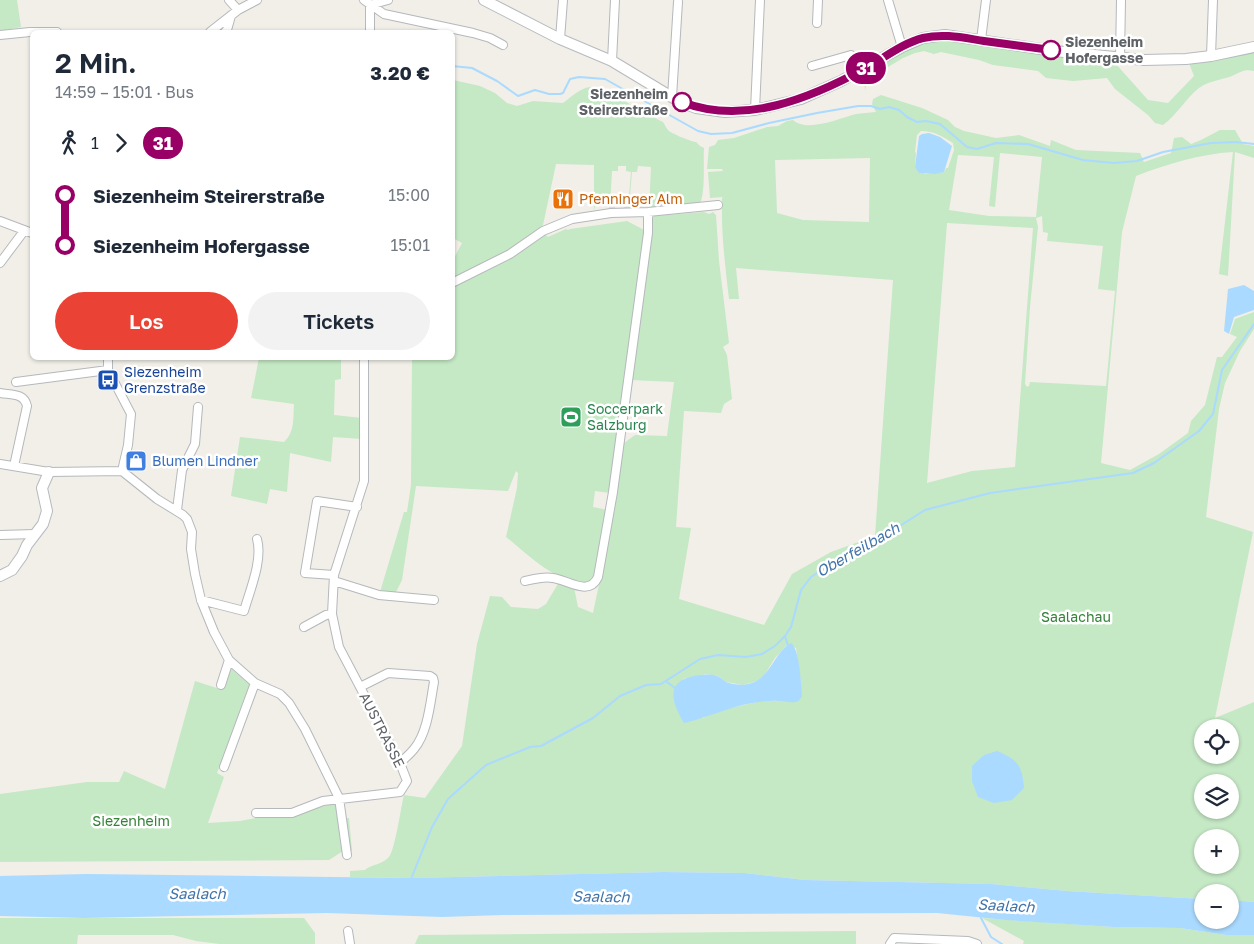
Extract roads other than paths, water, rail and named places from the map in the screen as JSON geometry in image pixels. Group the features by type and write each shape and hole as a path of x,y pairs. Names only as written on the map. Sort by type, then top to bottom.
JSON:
{"street":[{"path":"229,0 238,10"},
{"path":"212,30 238,10 257,0"},
{"path":"367,3 388,0"},
{"path":"484,0 560,39 612,61 672,98 696,108 725,112 755,110 801,99 866,68 902,47 923,38 945,35 1120,58 1164,60 1211,56 1254,47"},
{"path":"560,39 563,0"},
{"path":"612,61 614,0"},
{"path":"755,110 760,0"},
{"path":"817,23 818,0"},
{"path":"888,0 902,47"},
{"path":"981,40 986,0"},
{"path":"1120,58 1121,0"},
{"path":"1211,56 1213,0"},
{"path":"672,98 678,2"},
{"path":"367,3 370,30"},
{"path":"367,3 384,14 472,33 490,38 503,45"},
{"path":"227,30 230,16"},
{"path":"0,36 30,32"},
{"path":"812,66 851,55 866,68"},
{"path":"455,282 510,254 543,231 568,220 611,213 648,212 718,205"},
{"path":"525,581 552,577 583,587 593,585 598,577 613,492 648,233 648,212"},
{"path":"0,221 30,232"},
{"path":"0,263 24,230"},
{"path":"108,360 108,370 131,414 128,445 122,471"},
{"name":"AUSTRASSE","path":"256,813 292,813 322,801 400,792 407,781 400,763 339,647 332,614 334,578 364,482 364,360"},
{"path":"16,382 108,370"},
{"path":"0,393 22,396 26,400 27,406 14,466"},
{"path":"177,510 182,470 195,444 198,407"},
{"path":"0,464 49,472 122,471 158,499 183,514 190,524 192,561 201,600 214,632 229,660 255,683 280,694 289,703 305,729 339,798 347,855"},
{"path":"0,576 12,570 43,524 47,514 46,500 42,488 49,472"},
{"path":"357,506 317,501 305,573 334,578 379,595 434,600"},
{"path":"0,535 35,534"},
{"path":"201,600 244,612 258,558 259,547 257,539"},
{"path":"304,627 326,615 332,614"},
{"path":"221,685 229,660"},
{"path":"360,687 388,673 430,676 433,678 434,682 426,722 421,736 415,748 400,763"},
{"path":"224,767 255,683"},
{"path":"348,931 350,944"},
{"path":"890,944 894,938 951,942 968,941 977,944"}],"water":[{"path":"929,133 940,137 952,146 944,172 935,174 919,173 915,167 919,136"},
{"path":"1244,285 1254,291 1254,310 1234,317 1229,334 1224,331 1228,289"},
{"path":"791,643 800,668 802,696 798,701 757,702 684,723 677,710 674,696 674,690 682,680 707,674 717,676 732,684 752,683 764,675 780,652"},
{"path":"997,751 1010,757 1018,764 1024,788 1012,800 994,803 978,797 972,781 972,766 984,755"},
{"name":"Saalach","path":"663,872 745,873 805,880 992,884 1067,891 1194,899 1194,929 1239,929 1239,901 1254,902 1254,935 1226,935 1180,928 1113,927 1006,920 937,913 503,915 442,917 327,913 84,918 0,916 0,876 87,874 412,878"}],"waterway":[{"path":"455,66 472,68 497,81 518,96 535,90 549,94 560,94 563,93 570,79 579,77 605,79 698,131 711,134 732,133 817,113 858,106 871,106 880,109 889,107 899,110 917,122 926,121 940,124 967,147 977,149 996,143 1028,144 1083,160 1114,163 1137,161 1163,152 1211,143 1236,142 1254,144"},
{"name":"Oberfeilbach","path":"411,879 432,827 448,799 486,765 530,747 541,746 593,718 620,696 646,685 661,684 700,659 718,655 746,657 762,654 775,646 791,627 801,590 811,577 857,547 876,541 925,510 990,493 1133,473 1154,463 1199,431 1213,414 1222,370 1254,324"},
{"path":"785,636 788,646"},
{"path":"667,682 675,688"},
{"name":"Saalach","path":"981,918 991,937 1002,944"}],"place":[{"name":"Siezenheim Hofergasse","path":"1051,50"},
{"name":"Siezenheim Steirerstraße","path":"682,102"},
{"name":"Pfenninger Alm","path":"563,199"},
{"name":"Siezenheim Grenzstraße","path":"108,380"},
{"name":"Soccerpark Salzburg","path":"571,417"},
{"name":"Blumen Lindner","path":"136,461"}],"park label":[{"name":"Saalachau","path":"1076,617"},
{"name":"Siezenheim","path":"131,821"}]}
